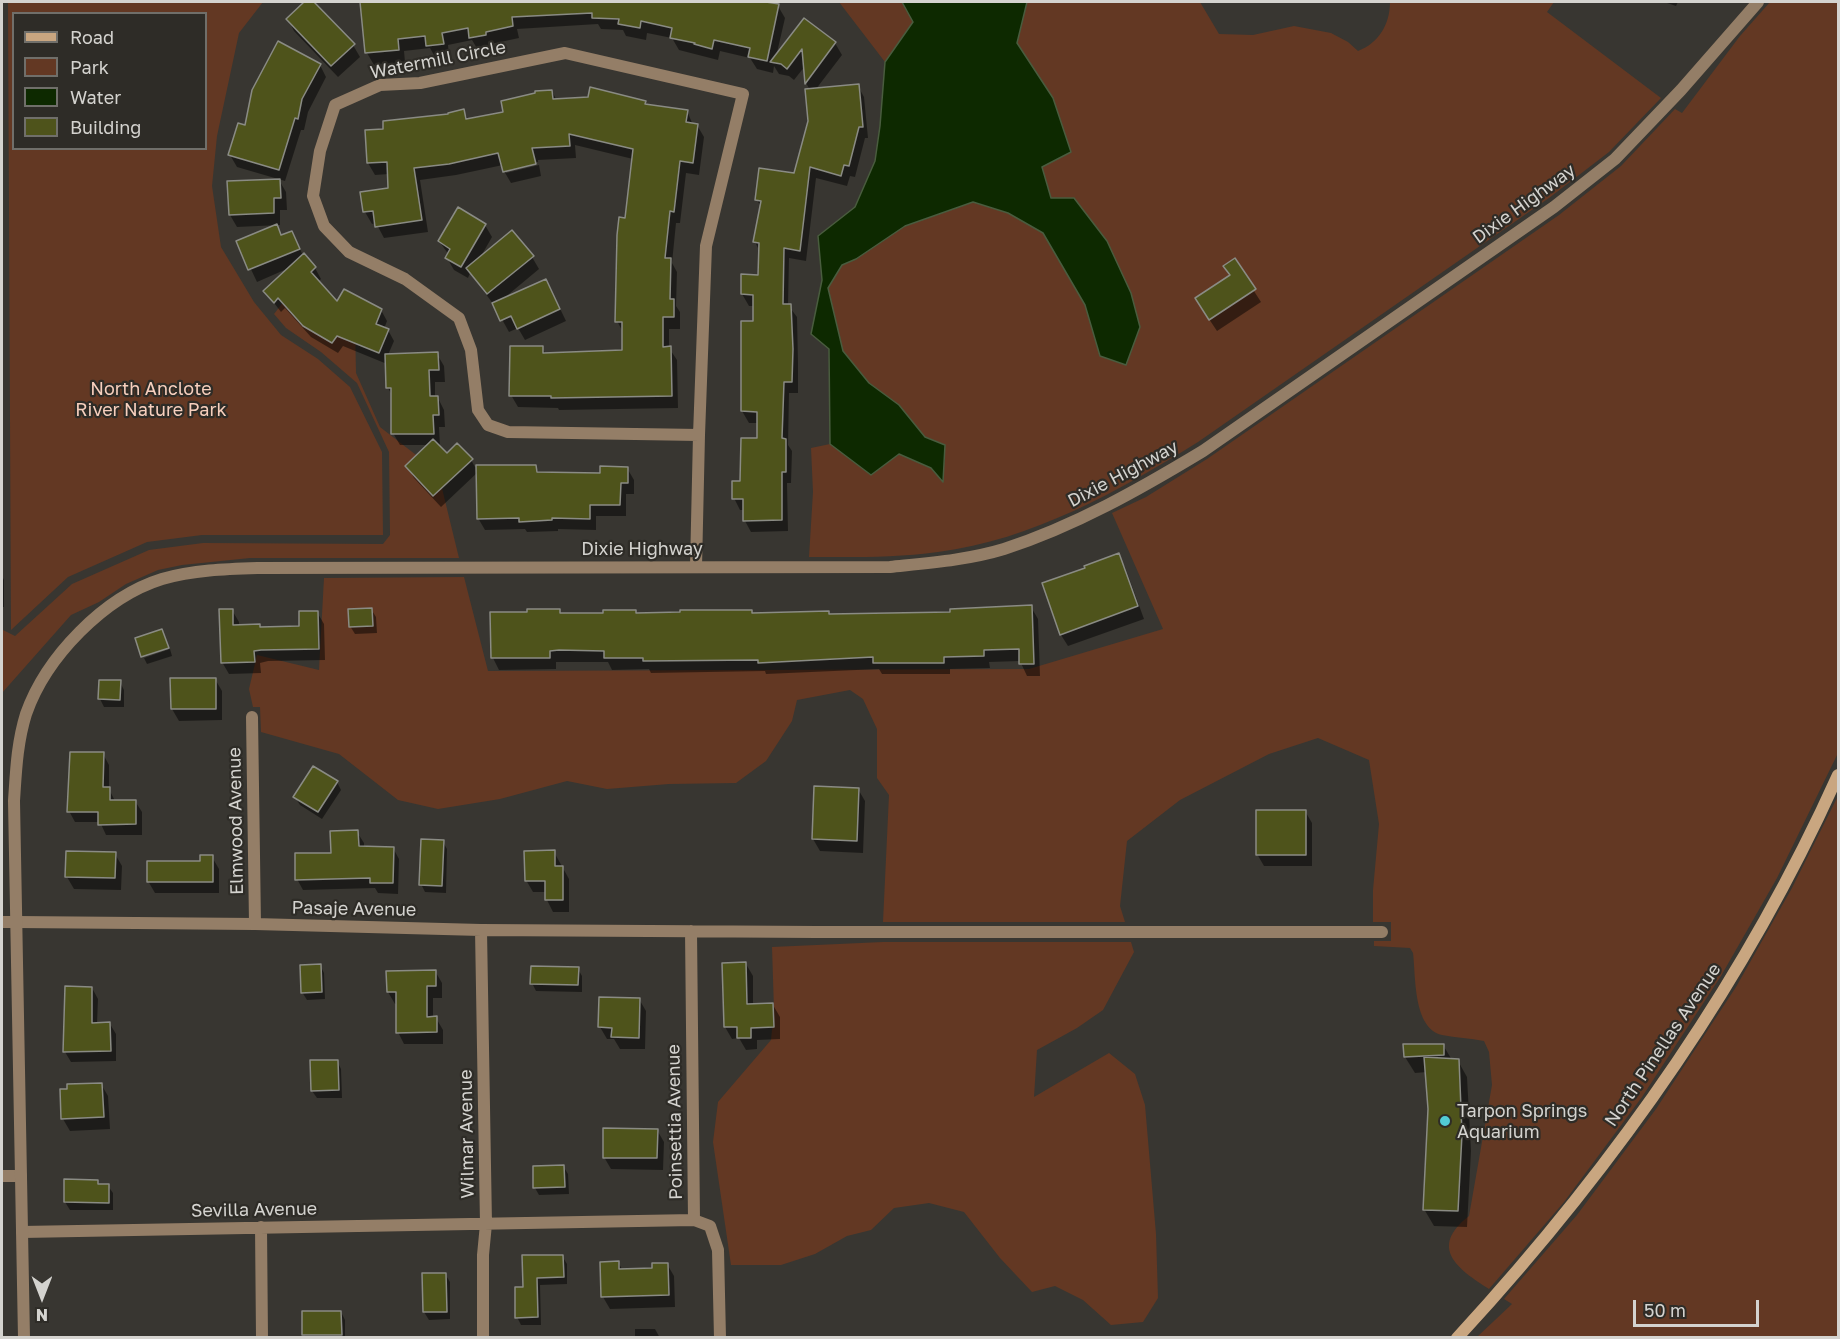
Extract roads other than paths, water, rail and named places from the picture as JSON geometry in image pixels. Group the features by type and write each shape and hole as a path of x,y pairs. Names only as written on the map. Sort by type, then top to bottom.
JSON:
{"main road":[{"name":"North Pinellas Avenue","path":"1457,1338 1570,1208 1649,1103 1729,982 1784,883 1839,775"}],"street":[{"name":"Dixie Highway","path":"24,1338 16,922 16,757 27,714 50,665 103,611 129,593 172,577 228,569 891,567 944,561 1004,549 1076,520 1142,488 1203,451 1554,207 1615,159 1681,90 1758,2"},
{"name":"Watermill Circle","path":"696,567 706,246 743,94 565,53 420,83 380,85 335,105 320,152 313,196 324,226 349,252 405,279 459,318 471,350 478,410 488,425 508,432 699,435"},
{"name":"Elmwood Avenue","path":"252,717 255,924"},
{"name":"Pasaje Avenue","path":"2,922 255,924 481,930 1382,932"},
{"name":"Wilmar Avenue","path":"481,930 486,1224 483,1255 483,1338"},
{"name":"Poinsettia Avenue","path":"691,931 694,1220 710,1226 718,1250 720,1338"},
{"path":"2,1176 21,1176"},
{"path":"486,1224 694,1220"},
{"name":"Sevilla Avenue","path":"22,1232 486,1224"},
{"path":"261,1227 262,1338"}],"water":[{"path":"902,2 1027,2 1017,43 1053,98 1071,152 1042,167 1051,198 1074,198 1107,241 1131,293 1140,327 1126,365 1100,356 1085,305 1043,233 1008,213 973,202 905,226 856,259 842,265 828,288 843,351 869,383 899,405 925,437 945,445 943,482 931,468 899,454 871,475 830,444 829,349 811,334 822,280 818,236 855,207 875,161 885,62 913,22"}],"place":[{"name":"Tarpon Springs Aquarium","path":"1445,1121"}],"park label":[{"name":"North Anclote River Nature Park","path":"151,399"}]}
